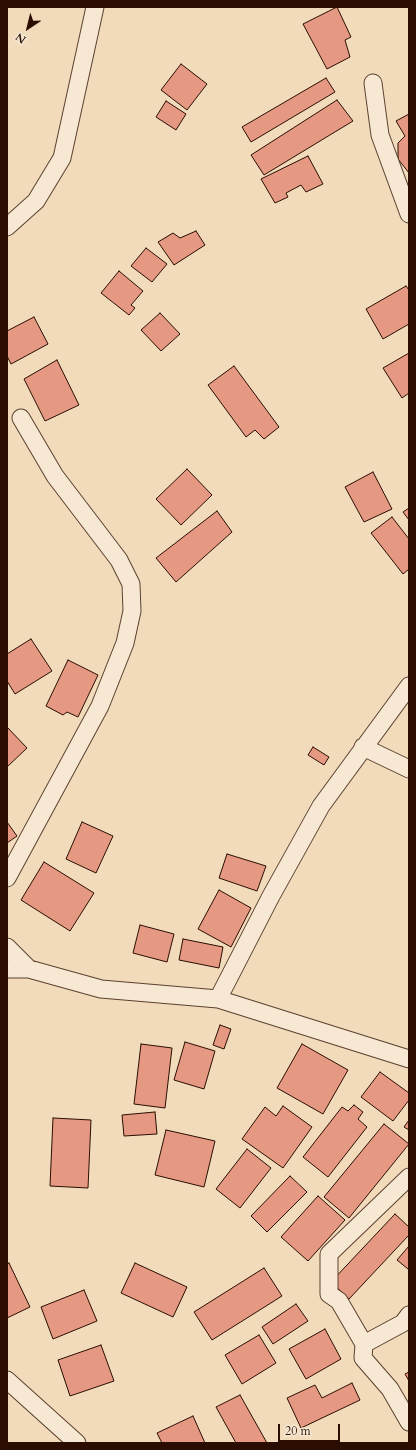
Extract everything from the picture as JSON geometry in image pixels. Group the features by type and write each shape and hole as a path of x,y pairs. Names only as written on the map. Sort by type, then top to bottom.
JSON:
{"street":[{"path":"7,227 36,201 62,158 95,7"},
{"path":"373,83 380,135 409,214"},
{"path":"7,878 100,706 125,643 132,611 131,584 119,560 55,476 21,418"},
{"path":"218,999 271,896 321,806 409,686"},
{"path":"363,747 409,769"},
{"path":"7,947 29,969"},
{"path":"7,969 29,969 101,990 218,999 409,1059"},
{"path":"409,1177 329,1254 329,1294 339,1301 364,1344 363,1358 390,1389 409,1422"},
{"path":"364,1344 403,1323 409,1315"},
{"path":"7,1380 77,1443"}],"building":[{"path":"337,7 351,37 345,40 350,57 327,69 303,24"},
{"path":"181,64 207,84 187,110 161,90"},
{"path":"326,78 335,92 251,142 242,127"},
{"path":"337,100 353,121 264,175 251,155"},
{"path":"166,101 186,114 176,130 156,117"},
{"path":"409,114 409,173 398,159 398,143 405,136 396,121"},
{"path":"308,156 323,184 306,192 301,185 286,193 288,197 275,203 261,179"},
{"path":"196,231 205,245 174,265 158,242 173,233 180,238"},
{"path":"146,248 167,264 152,282 131,266"},
{"path":"119,271 143,291 131,305 135,308 129,315 101,293"},
{"path":"406,286 409,290 409,324 383,339 366,309"},
{"path":"160,313 180,334 161,351 141,330"},
{"path":"34,317 48,344 11,364 7,356 7,331"},
{"path":"409,353 409,393 402,398 383,368"},
{"path":"57,360 79,405 45,421 24,379"},
{"path":"234,366 279,427 264,439 255,430 246,437 208,385"},
{"path":"187,469 212,495 181,525 156,499"},
{"path":"373,472 392,509 364,522 345,487"},
{"path":"409,508 409,520 403,512"},
{"path":"217,511 232,532 176,582 156,558"},
{"path":"392,517 409,539 409,569 403,574 371,533"},
{"path":"31,639 52,671 15,694 7,681 7,654"},
{"path":"68,660 98,675 78,717 67,712 63,715 46,706"},
{"path":"7,727 27,748 7,767"},
{"path":"313,747 329,757 324,765 308,755"},
{"path":"7,822 17,836 7,843"},
{"path":"82,822 113,836 96,873 66,859"},
{"path":"227,854 266,866 257,891 219,878"},
{"path":"44,862 94,893 70,931 21,900"},
{"path":"219,890 251,908 231,947 198,929"},
{"path":"140,925 174,934 167,962 133,953"},
{"path":"183,939 223,947 219,968 179,960"},
{"path":"220,1025 231,1029 224,1049 213,1045"},
{"path":"185,1042 215,1051 204,1089 174,1080"},
{"path":"141,1044 172,1048 165,1108 134,1104"},
{"path":"302,1044 348,1070 323,1114 277,1088"},
{"path":"380,1072 409,1093 409,1100 393,1121 361,1097"},
{"path":"354,1105 363,1112 358,1119 367,1127 328,1177 303,1157 342,1107 348,1111"},
{"path":"283,1106 312,1127 283,1168 242,1139 265,1107 276,1116"},
{"path":"155,1112 157,1134 124,1136 122,1115"},
{"path":"53,1118 91,1120 88,1188 50,1186"},
{"path":"409,1120 409,1130 404,1127"},
{"path":"384,1124 409,1144 349,1218 324,1197"},
{"path":"166,1130 215,1141 204,1187 155,1175"},
{"path":"247,1149 271,1168 240,1208 216,1189"},
{"path":"290,1176 307,1192 267,1232 251,1216"},
{"path":"318,1196 345,1220 308,1261 281,1237"},
{"path":"395,1214 409,1227 409,1235 349,1299 331,1282"},
{"path":"409,1246 409,1268 408,1269 397,1260"},
{"path":"9,1263 30,1307 7,1318 7,1264"},
{"path":"135,1263 187,1287 173,1317 121,1293"},
{"path":"264,1268 282,1296 212,1340 194,1312"},
{"path":"84,1290 97,1321 53,1339 41,1307"},
{"path":"296,1304 308,1321 273,1344 262,1327"},
{"path":"325,1329 341,1359 306,1379 289,1349"},
{"path":"259,1335 276,1363 242,1384 225,1355"},
{"path":"101,1345 114,1381 70,1396 58,1360"},
{"path":"409,1372 409,1381 405,1374"},
{"path":"352,1383 360,1400 301,1428 287,1398 315,1385 322,1398"},
{"path":"240,1395 267,1443 236,1443 216,1407"},
{"path":"193,1416 205,1443 162,1443 157,1433"}]}
